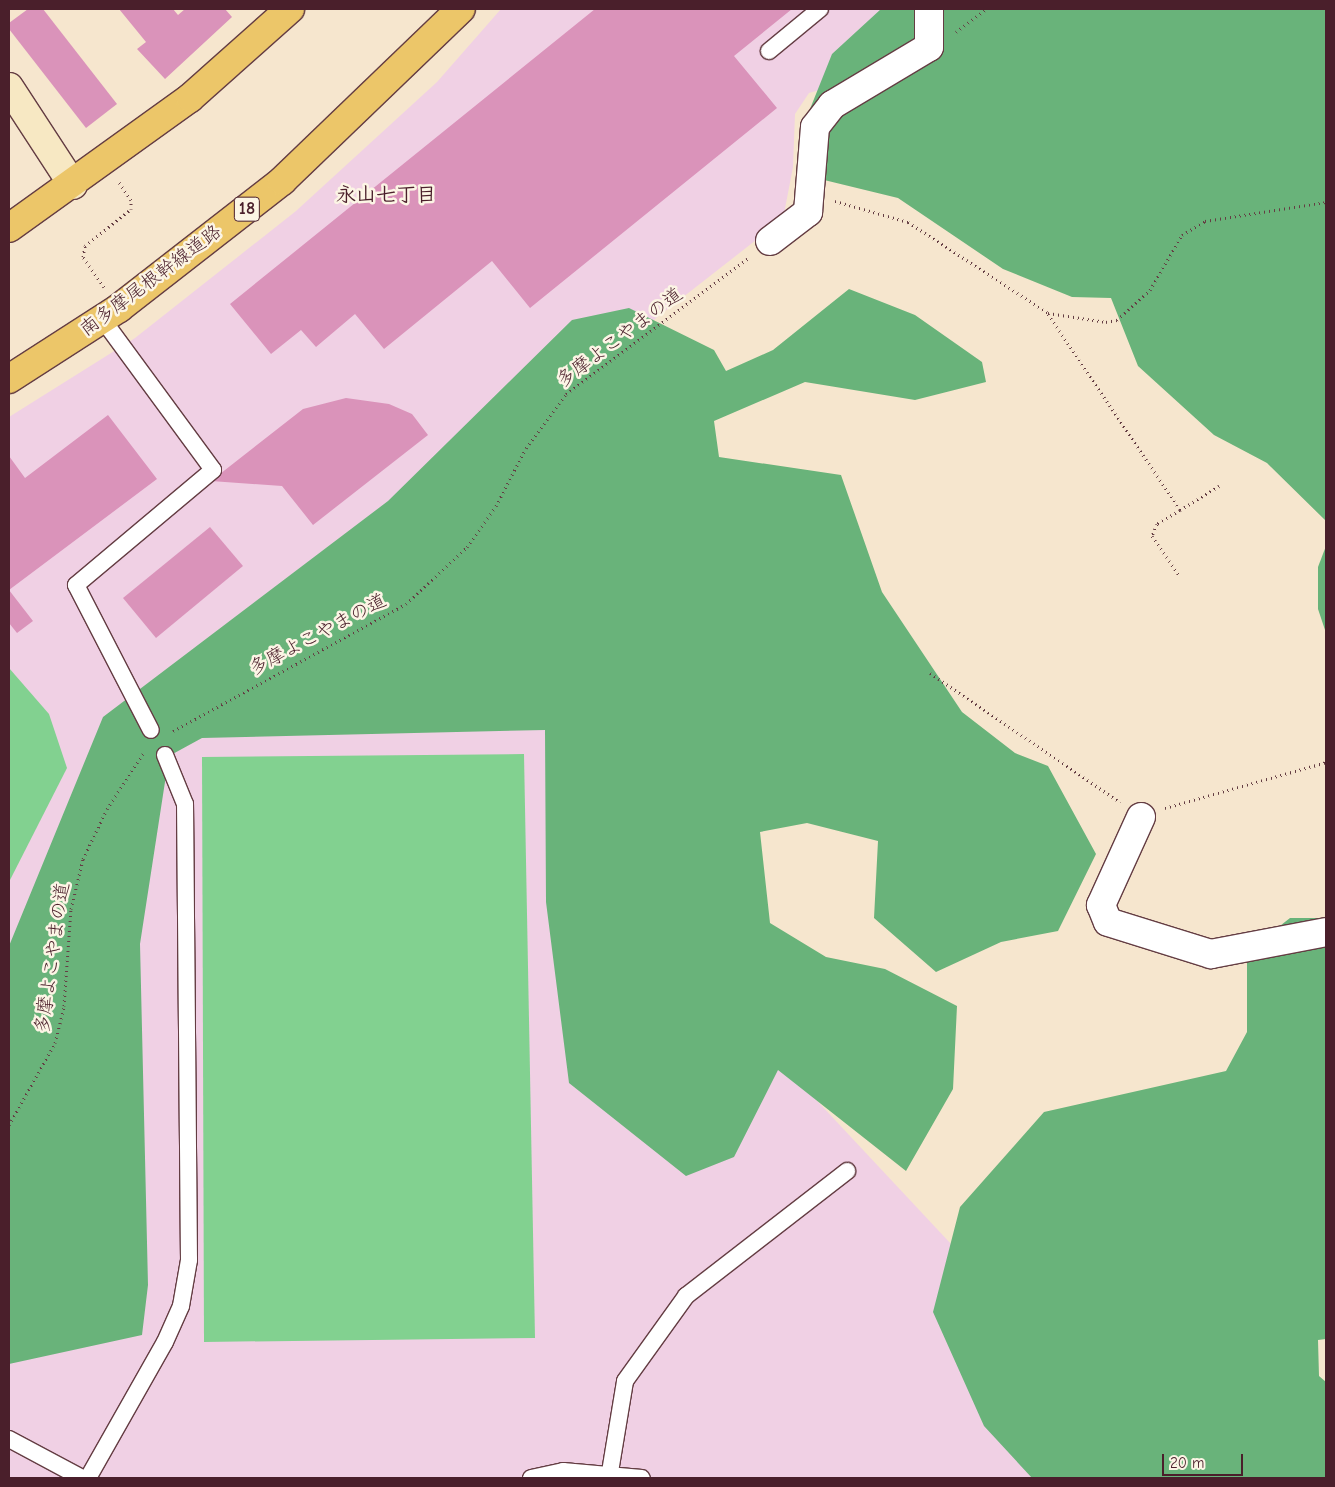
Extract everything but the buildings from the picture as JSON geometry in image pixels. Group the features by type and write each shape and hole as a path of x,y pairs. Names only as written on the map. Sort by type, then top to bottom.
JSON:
{"main road":[{"path":"9,228 73,186 197,92 290,9"},
{"name":"南多摩尾根幹線道路","path":"9,379 103,320 282,181 461,9"}],"street":[{"path":"770,241 808,212 815,127 832,105 928,47 929,9"},
{"path":"9,87 73,186"},
{"path":"1141,817 1101,905 1108,922 1211,954 1326,932"}],"lane":[{"path":"769,51 820,9"},
{"path":"103,320 213,470 76,585 158,734"},
{"path":"88,1478 166,1342 181,1306 189,1260 185,804 165,755"},
{"path":"610,1472 625,1381 686,1296 847,1171"},
{"path":"9,1439 82,1478"},
{"path":"531,1478 563,1472 610,1472 642,1478"}],"path":[{"path":"928,47 975,23 987,9"},
{"path":"107,292 84,257 85,246 132,209 132,200 115,176"},
{"path":"808,212 834,201 908,222 1048,313 1180,510"},
{"path":"1048,313 1117,320 1150,290 1182,235 1205,221 1326,202"},
{"name":"多摩よこやまの道","path":"158,734 365,629 406,604 467,548 496,506 526,448 566,394 770,241"},
{"path":"1179,575 1152,536 1157,524 1219,486"},
{"path":"930,673 1141,817 1326,762"},
{"name":"多摩よこやまの道","path":"9,1125 55,1043 64,1006 71,909 83,859 125,778 149,749"}],"shaded area":[{"path":"501,9 901,9 841,84 809,93 795,114 793,167 783,219 646,326 792,1074 1170,1478 9,1478 9,417 135,338 296,211 437,82"}],"green space":[{"path":"881,9 1326,9 1326,521 1267,463 1214,435 1138,366 1111,298 1072,297 1003,269 898,198 820,179 808,114 832,54"},
{"path":"849,289 915,315 982,362 986,382 915,400 805,382 714,421 719,457 841,475 882,592 962,712 1015,753 1048,766 1096,854 1058,931 1001,942 936,972 874,918 878,841 807,823 760,832 770,923 826,957 885,969 957,1006 953,1089 906,1171 778,1070 734,1157 686,1176 569,1083 546,902 545,730 202,738 169,756 140,944 148,1285 142,1335 9,1364 9,946 103,717 388,501 572,320 629,308 714,350 726,371 773,350"},
{"path":"1326,546 1326,633 1318,609 1318,567"},
{"path":"9,668 49,714 67,768 9,882"},
{"path":"524,754 535,1338 204,1342 202,757"},
{"path":"1290,918 1326,918 1326,1339 1318,1340 1319,1376 1326,1382 1326,1478 1032,1478 984,1426 933,1312 960,1207 1044,1112 1226,1071 1247,1032 1247,952"}],"district":[{"name":"永山七丁目","path":"386,194"}]}
